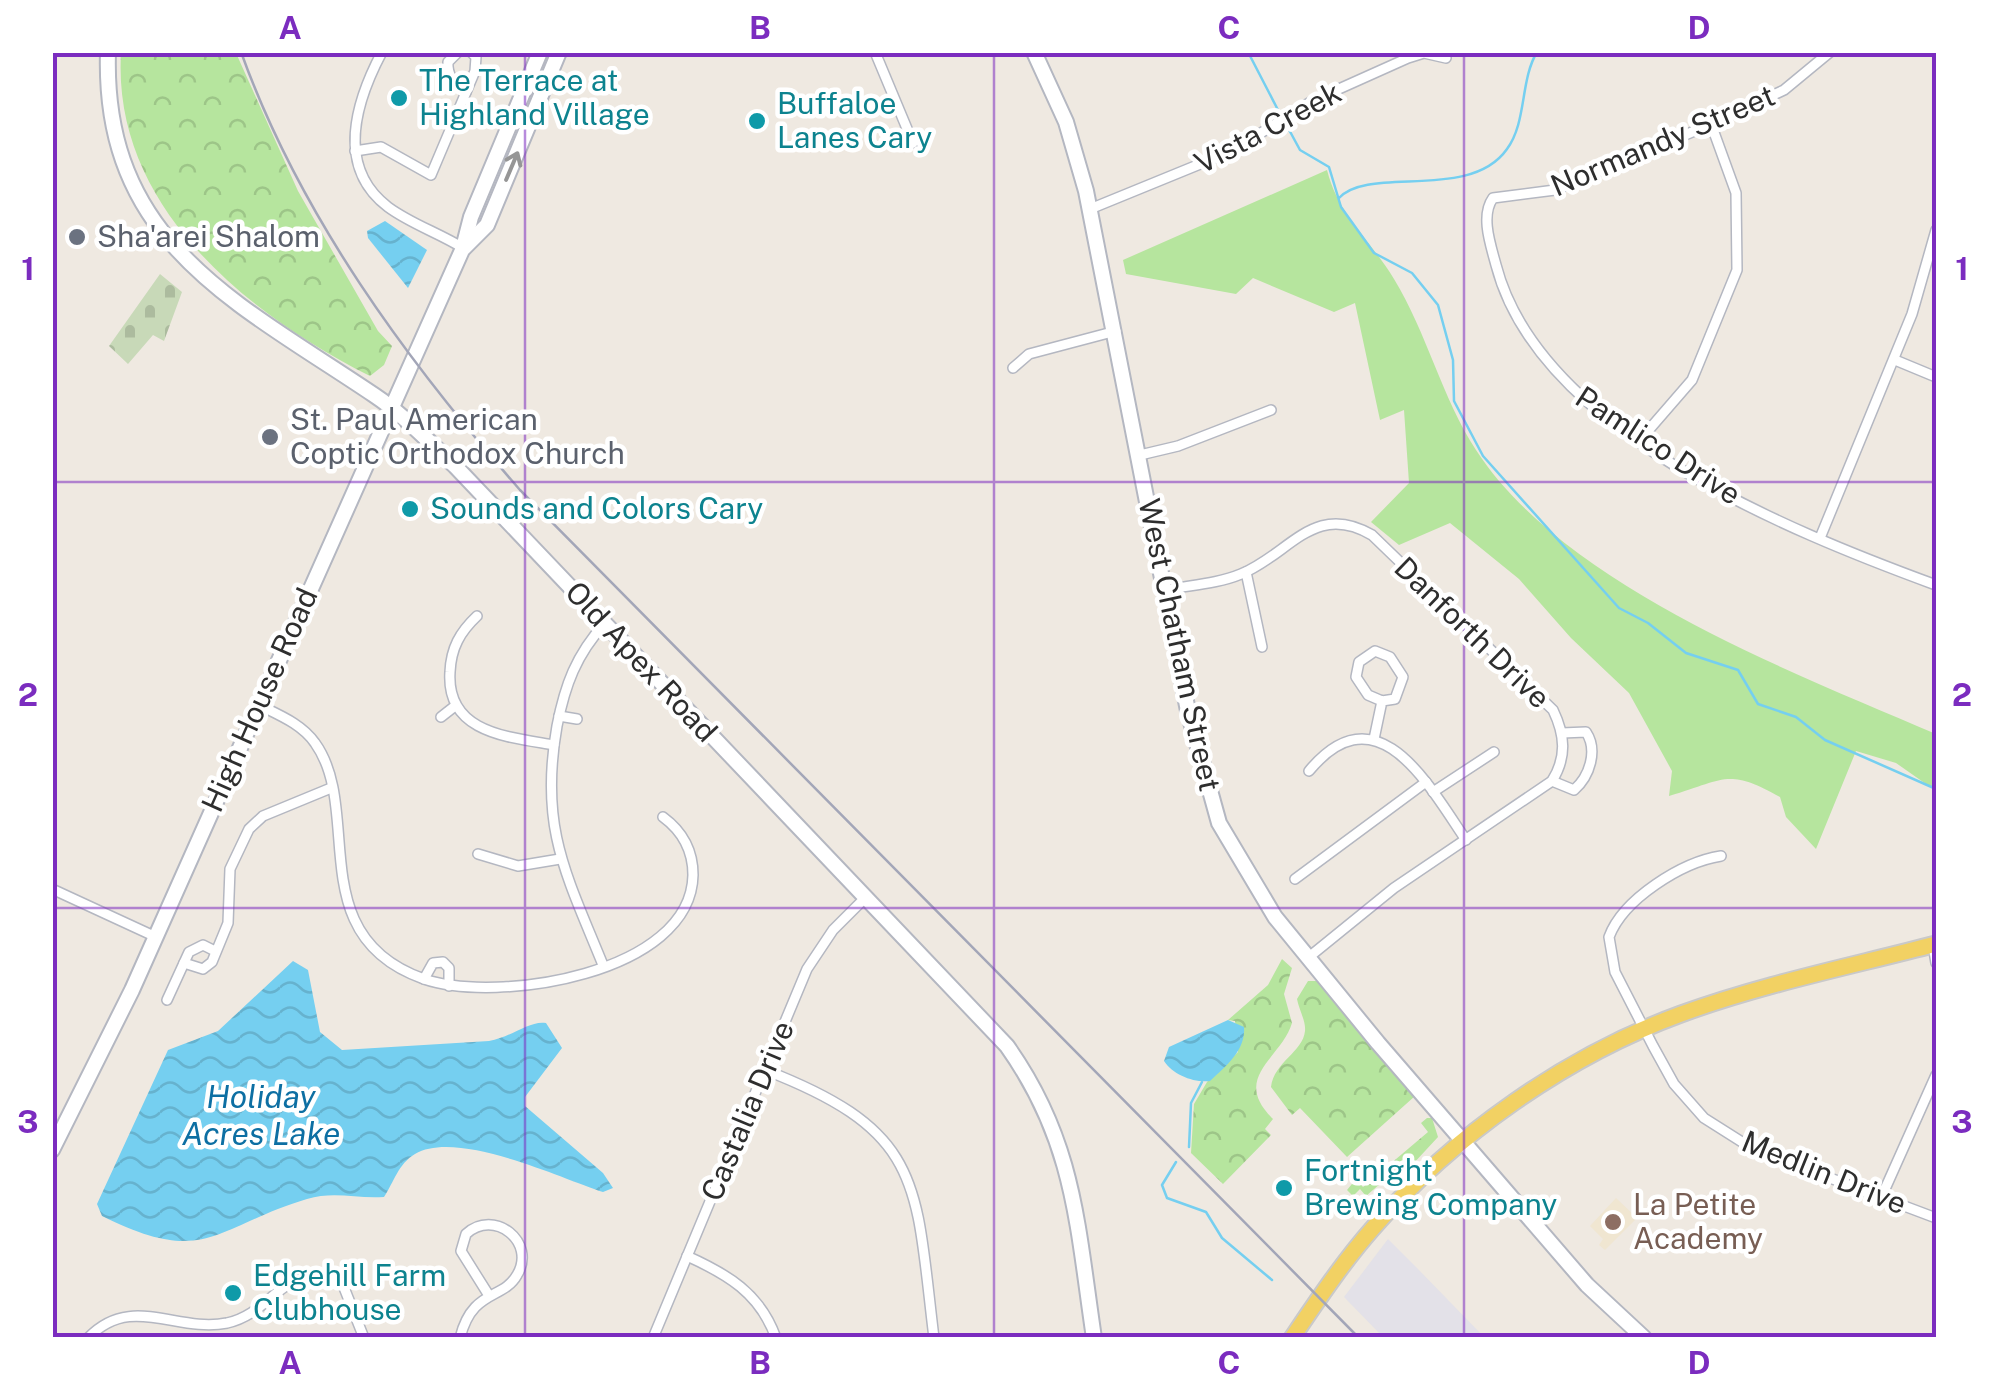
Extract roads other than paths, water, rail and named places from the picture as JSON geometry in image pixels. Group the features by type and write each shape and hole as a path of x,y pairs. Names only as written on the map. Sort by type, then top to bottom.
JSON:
{"main road":[{"name":"Old Apex Road","path":"108,52 112,120 120,157 139,201 172,248 256,320 389,406 455,466 986,1021 1046,1106 1069,1170 1094,1338"},
{"name":"High House Road","path":"52,1150 156,937 389,406 463,248 471,217 540,52"},
{"name":"High House Road","path":"463,248 487,225 560,52"},
{"name":"West Chatham Street","path":"1034,52 1070,134 1090,209 1203,777 1219,822 1246,874 1309,957 1587,1285 1644,1338"},
{"path":"1292,1338 1370,1231 1466,1142 1542,1084 1644,1028 1729,998 1935,944"}],"street":[{"path":"382,52 358,106 355,152 367,183 380,200 463,248"},
{"path":"458,52 448,62 448,70 456,86 466,92"},
{"path":"355,152 382,147 431,174 476,68 471,52"},
{"path":"875,52 913,143"},
{"name":"Normandy Street","path":"1488,205 1502,195 1556,190 1711,124 1784,90 1830,52"},
{"name":"Vista Creek","path":"1090,209 1232,151 1312,101 1408,58 1424,53 1446,58"},
{"path":"1640,440 1692,380 1736,270 1736,193 1711,124"},
{"name":"Pamlico Drive","path":"1488,205 1497,269 1507,298 1536,350 1570,391 1691,473 1820,538 1936,585"},
{"path":"1820,538 1894,360 1936,230"},
{"path":"1013,368 1028,354 1116,331"},
{"path":"1894,360 1936,377"},
{"path":"1140,455 1178,446 1271,410"},
{"name":"Danforth Drive","path":"1165,590 1246,572 1316,526 1342,523 1358,527 1372,535 1553,710 1562,733 1562,758 1552,782"},
{"path":"1246,572 1262,647"},
{"path":"477,616 463,630 453,650 450,680 455,706 470,722 489,732 554,745"},
{"path":"603,965 560,860 549,810 554,745 573,665 605,623"},
{"path":"1375,650 1390,656 1403,678 1395,698 1382,701 1368,695 1356,677 1358,662 1375,650"},
{"path":"1374,739 1382,701"},
{"path":"259,705 299,726 324,758 342,879 354,916 382,952 424,978 449,986 480,990 520,988 566,979 660,936 688,905 692,861 680,829 663,818"},
{"path":"442,717 455,706"},
{"path":"559,716 577,720"},
{"path":"1309,957 1394,888 1552,782 1574,790 1586,776 1593,745 1586,732 1562,733"},
{"path":"1309,771 1336,744 1374,739 1394,749 1426,782 1466,840"},
{"path":"1434,792 1494,752"},
{"path":"1295,879 1426,782"},
{"path":"184,963 206,968 228,923 230,868 249,829 263,816 331,788"},
{"path":"478,854 518,866 560,860"},
{"name":"Medlin Drive","path":"1722,856 1700,860 1628,906 1614,924 1609,958 1674,1084 1712,1124 1753,1149 1936,1218"},
{"path":"52,889 156,937"},
{"name":"Castalia Drive","path":"652,1338 813,959 865,898"},
{"path":"1935,944 1936,963"},
{"path":"167,1000 194,948 204,945 214,950"},
{"path":"424,978 433,963 443,962 449,968 449,986"},
{"path":"765,1070 852,1110 896,1155 919,1217 934,1338"},
{"path":"1881,1198 1936,1075"},
{"path":"460,1338 468,1315 488,1294 518,1274 522,1247 502,1227 486,1224 466,1234 460,1251 488,1294"},
{"path":"687,1256 742,1286 758,1304 776,1338"},
{"path":"88,1338 102,1324 130,1314 228,1322 252,1312 292,1281 312,1276 343,1286 364,1338"}],"water":[{"path":"385,221 427,250 408,288 368,238 367,231"},
{"name":"Holiday Acres Lake","path":"293,961 308,970 320,1032 342,1050 489,1041 546,1023 562,1048 525,1097 525,1106 603,1173 613,1188 603,1192 482,1151 433,1148 404,1163 384,1197 336,1195 307,1199 209,1238 165,1239 102,1216 97,1204 168,1050 218,1031"},
{"path":"1228,1020 1244,1027 1242,1043 1210,1081 1184,1077 1164,1061 1169,1047"}],"waterway":[{"path":"1248,52 1278,110"},
{"path":"1339,198 1373,184 1445,179 1490,165 1513,138 1537,52"},
{"path":"1287,126 1300,150 1329,167 1341,207 1374,253 1412,273 1438,305 1453,360 1454,401 1483,456 1619,608 1648,623 1686,653 1738,670 1758,704 1796,717 1825,740 1936,789"},
{"path":"1189,1147 1191,1103 1202,1082"},
{"path":"1176,1162 1162,1185 1167,1198 1206,1212 1222,1238 1272,1280"}],"railway":[{"path":"241,52 294,171 360,284 437,390 520,490 1359,1338"}],"place":[{"name":"The Terrace at Highland Village","path":"399,98"},
{"name":"Buffaloe Lanes Cary","path":"757,121"},
{"name":"Sha'arei Shalom","path":"77,237"},
{"name":"St. Paul American Coptic Orthodox Church","path":"270,437"},
{"name":"Sounds and Colors Cary","path":"410,509"},
{"name":"Fortnight Brewing Company","path":"1284,1188"},
{"name":"La Petite Academy","path":"1613,1222"},
{"name":"Edgehill Farm Clubhouse","path":"233,1293"}]}
